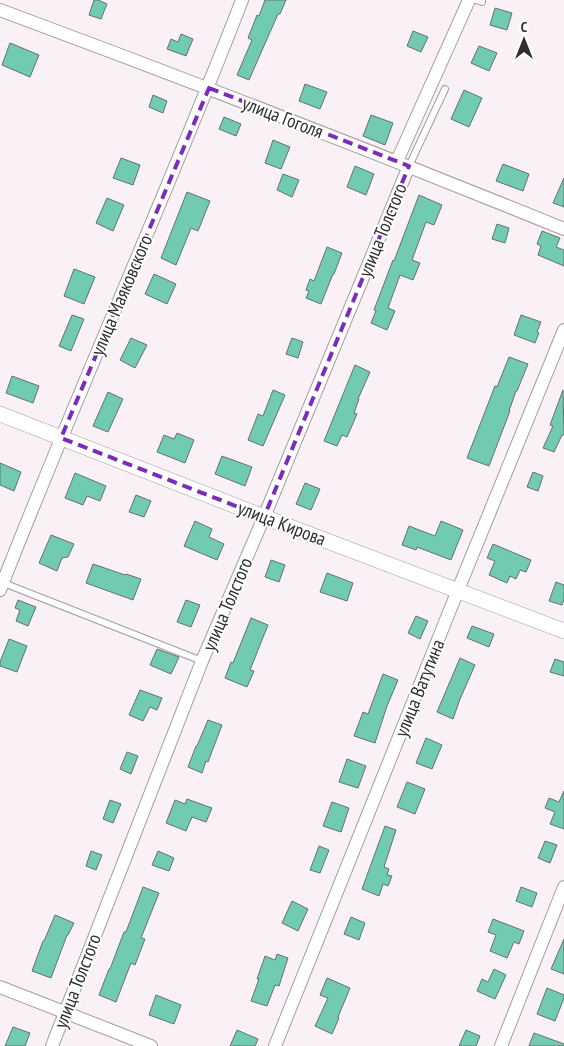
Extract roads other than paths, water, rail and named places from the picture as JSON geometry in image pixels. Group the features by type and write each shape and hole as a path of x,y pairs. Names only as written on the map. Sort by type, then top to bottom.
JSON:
{"street":[{"path":"0,10 4,0"},
{"name":"улица Маяковского","path":"1,585 209,88 242,0"},
{"name":"улица Толстого","path":"52,1046 202,661 264,517 469,0"},
{"name":"улица Гоголя","path":"0,10 209,88 564,229"},
{"name":"улица Ватутина","path":"275,1046 564,330"},
{"name":"улица Кирова","path":"0,414 264,517 564,630"},
{"path":"501,1046 564,887"},
{"path":"0,987 151,1046"}],"lane":[{"path":"476,0 482,2 482,0"},
{"path":"403,164 445,89"},
{"path":"1,585 202,661"}]}
